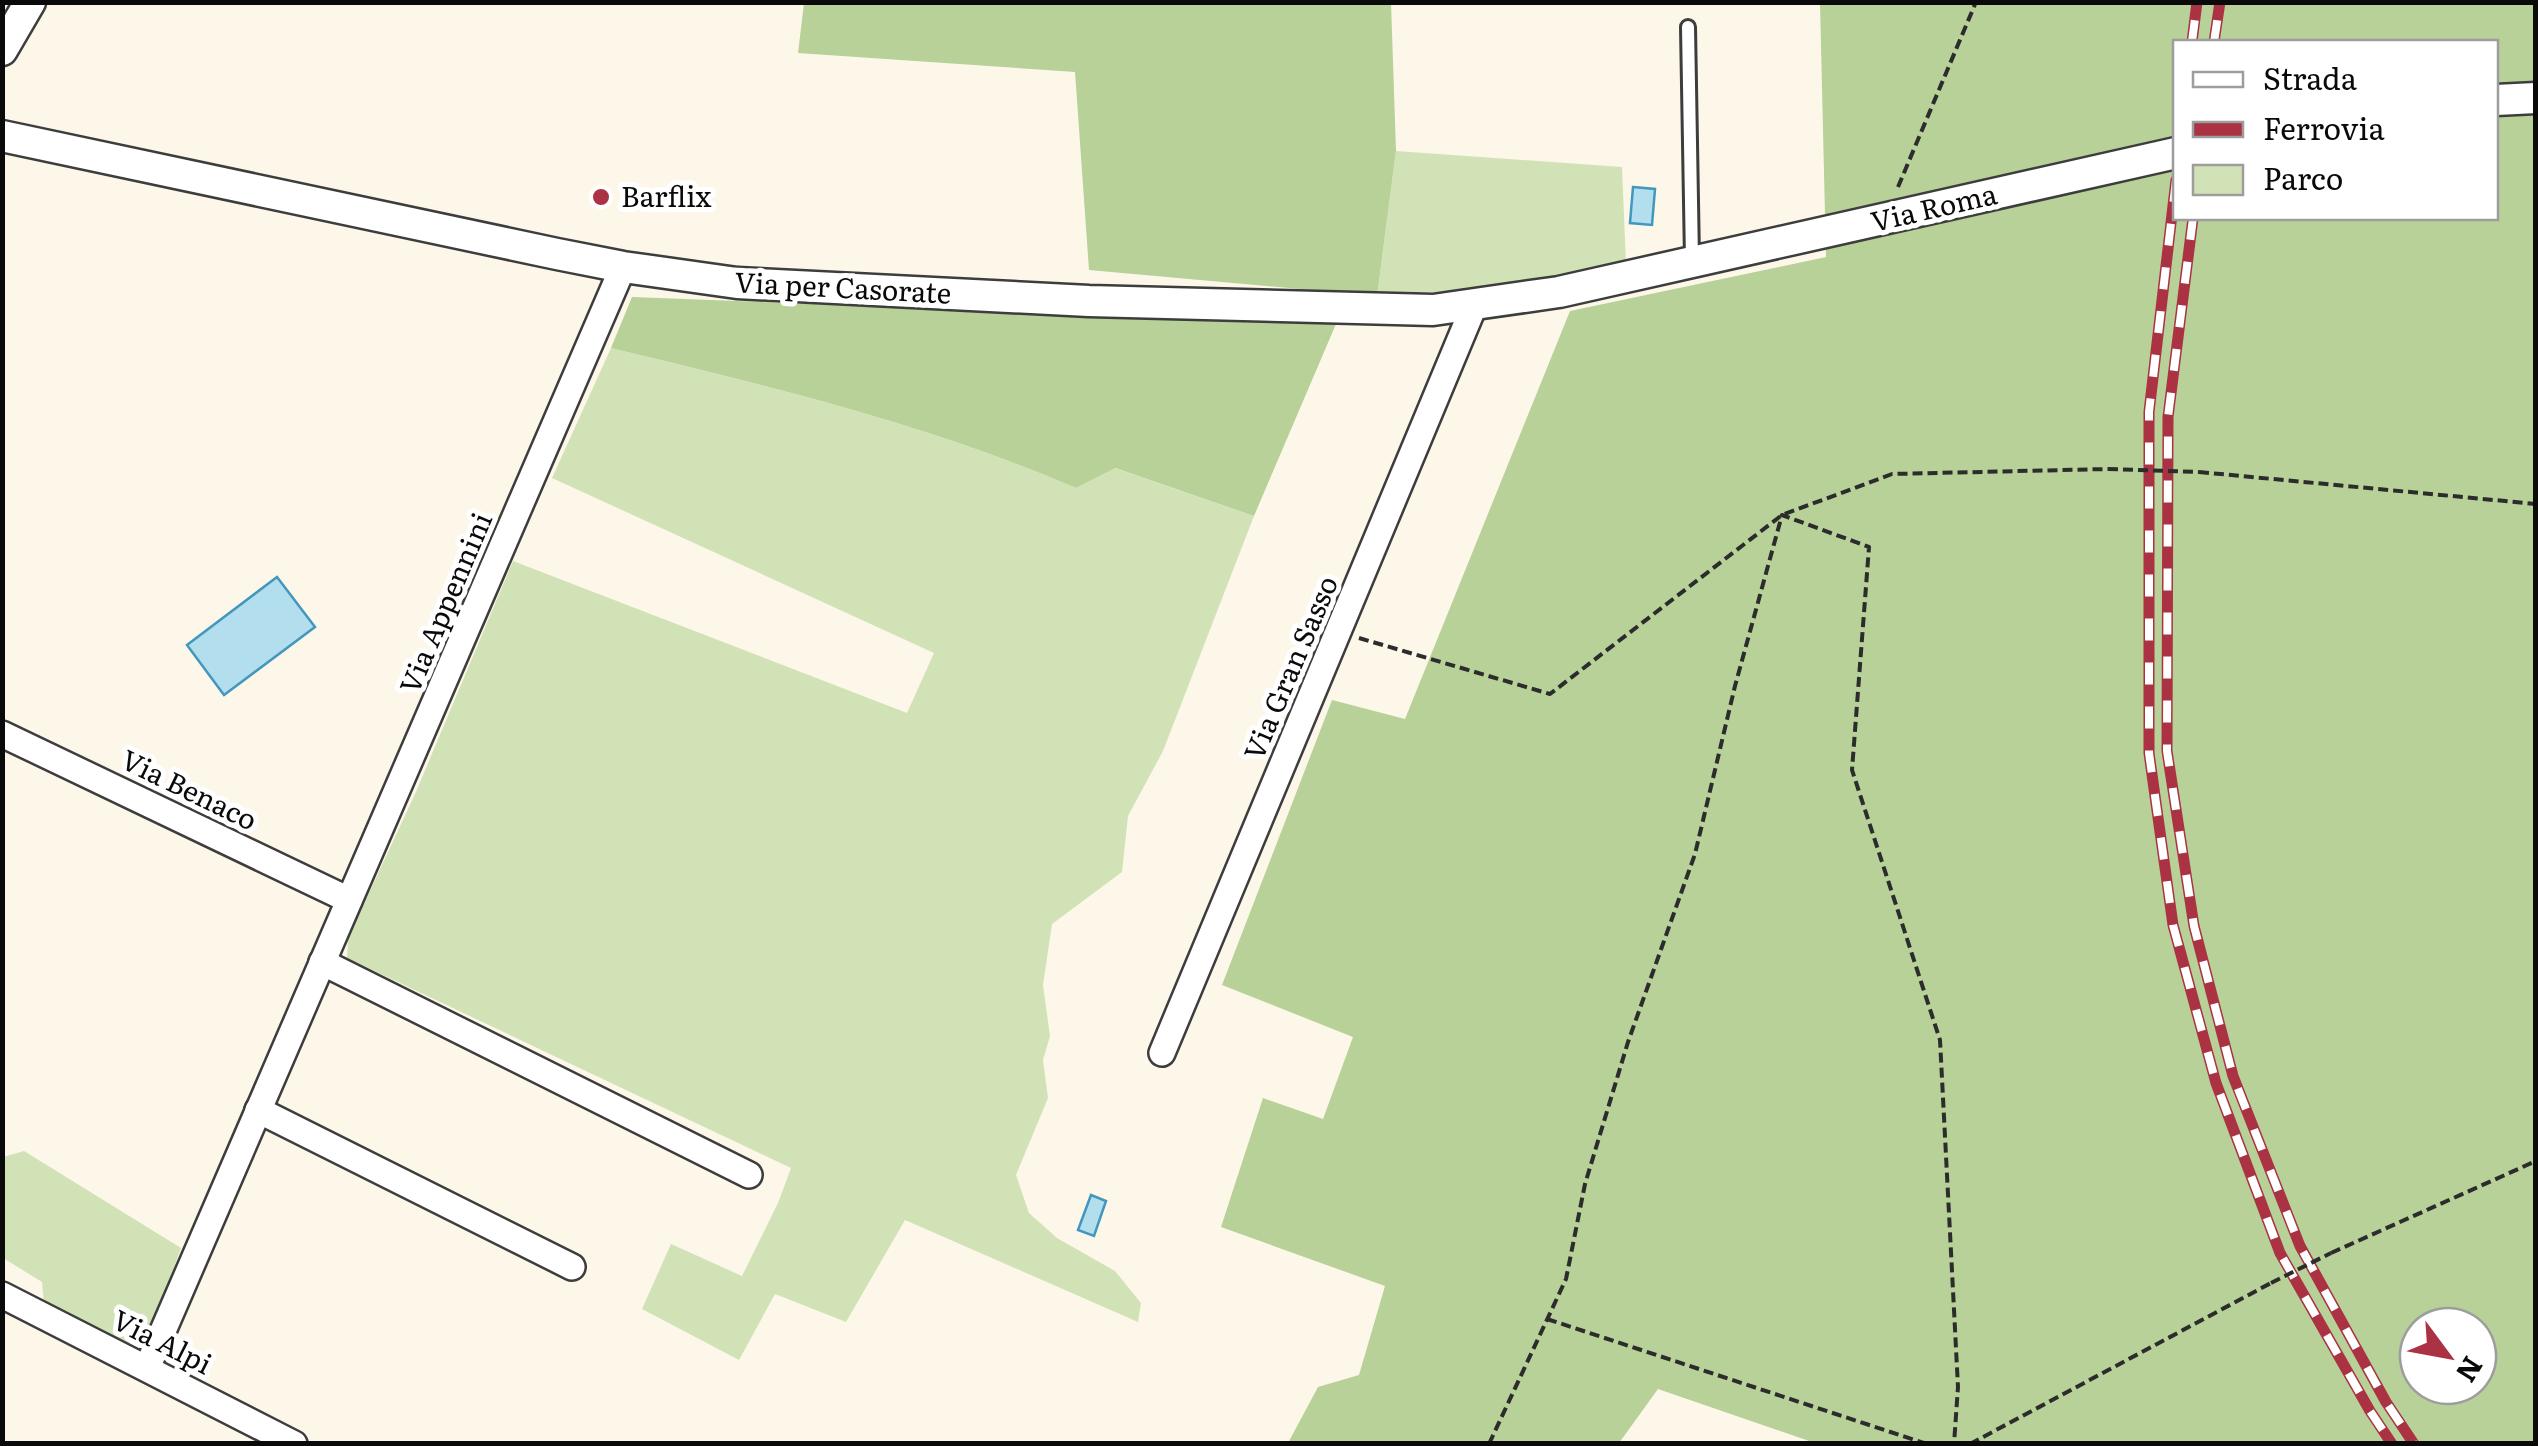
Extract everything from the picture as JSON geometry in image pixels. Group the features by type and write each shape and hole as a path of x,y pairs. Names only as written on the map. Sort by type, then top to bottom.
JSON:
{"street":[{"path":"2,50 30,2"},
{"path":"2498,100 2536,98"},
{"name":"Via per Casorate","path":"2,136 623,268 737,283 1050,299 1433,310 1559,292 1692,262"},
{"name":"Via Roma","path":"1692,262 2173,154"},
{"name":"Via Appennini","path":"147,1368 623,268"},
{"name":"Via Gran Sasso","path":"1162,1053 1474,306"},
{"name":"Via Benaco","path":"2,734 349,900"},
{"path":"322,962 749,1175"},
{"path":"258,1110 572,1266"},
{"name":"Via Alpi","path":"2,1295 294,1444"}],"lane":[{"path":"1688,28 1692,262"}],"path":[{"path":"1884,220 1976,2"},
{"path":"1338,632 1550,694 1782,516 1892,474 2108,469 2199,472 2536,504"},
{"path":"1489,1444 1566,1279 1585,1184 1628,1042 1695,854 1734,686 1782,516"},
{"path":"1782,516 1869,547 1852,770 1940,1040 1958,1387 1954,1444"},
{"path":"1970,1444 2331,1253 2536,1161"},
{"path":"1547,1318 1927,1444"}],"green space":[{"path":"804,3 1391,3 1396,151 1377,296 1089,270 1075,72 798,53"},
{"path":"1820,3 2535,3 2535,1443 1815,1443 1658,1389 1619,1443 1288,1443 1318,1387 1359,1375 1385,1286 1221,1227 1263,1098 1323,1119 1353,1037 1222,985 1332,700 1405,719 1570,311 1826,257"},
{"path":"1396,151 1622,167 1626,265 1465,290 1377,296"},
{"path":"632,297 1336,324 1254,516 1115,468 1076,488 905,426 611,348"},
{"path":"611,348 905,426 1076,488 1114,468 1254,516 1163,751 1128,816 1122,872 1052,924 1043,985 1050,1036 1043,1060 1048,1098 1016,1175 1029,1213 1057,1238 1115,1271 1141,1303 1138,1322 905,1220 846,1322 775,1294 739,1360 642,1309 671,1244 742,1276 791,1168 347,958 348,938 415,794 513,561 907,713 934,653 552,478"},
{"path":"24,1151 181,1248 155,1320 144,1337 128,1344 44,1304 42,1282 3,1258 3,1157"}],"water":[{"path":"1633,187 1655,189 1652,225 1630,223"},
{"path":"277,577 315,627 224,695 187,645"},
{"path":"1091,1195 1106,1201 1094,1236 1078,1230"}],"railway":[{"path":"2192,40 2197,2"},
{"path":"2214,40 2220,2"},
{"path":"2173,206 2149,412 2149,753 2173,925 2216,1083 2280,1253 2392,1444"},
{"path":"2193,220 2168,417 2167,751 2194,926 2233,1076 2300,1246 2386,1402 2414,1444"}],"place":[{"name":"Barflix","path":"601,197"}]}
